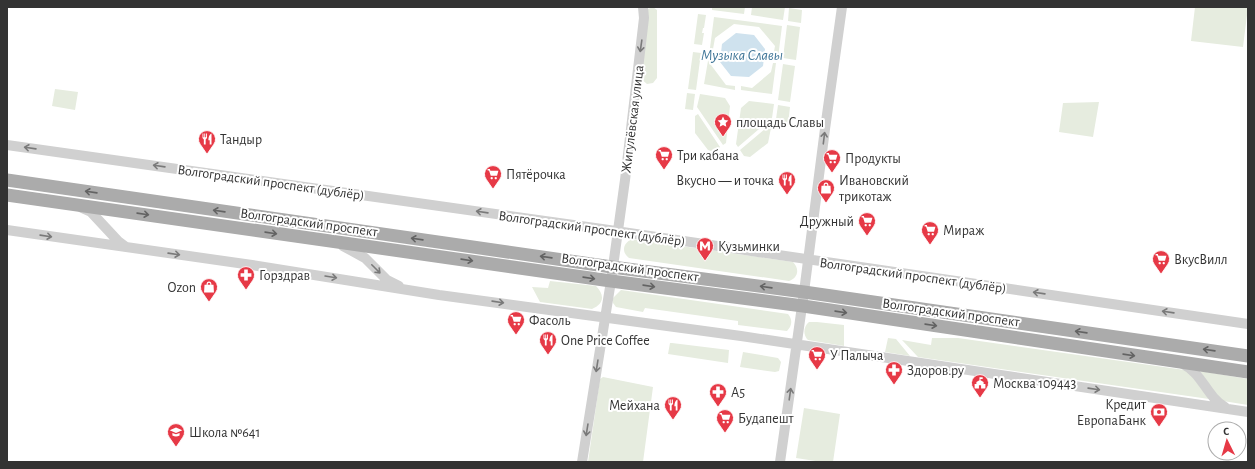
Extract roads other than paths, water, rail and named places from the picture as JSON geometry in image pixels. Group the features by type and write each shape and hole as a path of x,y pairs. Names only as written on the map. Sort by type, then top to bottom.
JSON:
{"main road":[{"name":"Волгоградский проспект","path":"7,180 1248,356"},
{"name":"Волгоградский проспект","path":"7,195 610,281 802,306 1248,372"}],"street":[{"name":"Жигулёвская улица","path":"582,462 617,232 644,18 643,7"},
{"path":"780,462 809,260 842,7"},
{"name":"Волгоградский проспект (дублёр)","path":"7,145 1248,324"},
{"path":"77,205 91,212 118,241 128,248"},
{"path":"7,230 1248,412"},
{"path":"332,241 351,249 365,258 387,280 404,289"},
{"path":"1179,362 1195,372 1213,399 1228,409"}],"water":[{"name":"Музыка Славы","path":"736,33 754,35 765,49 763,66 749,77 731,76 720,62 722,44"}],"place":[{"name":"площадь Славы","path":"723,137"},
{"name":"Тандыр","path":"207,154"},
{"name":"Три кабана","path":"664,170"},
{"name":"Продукты","path":"832,173"},
{"name":"Пятёрочка","path":"493,189"},
{"name":"Вкусно — и точка","path":"787,195"},
{"name":"Ивановский трикотаж","path":"826,203"},
{"name":"Дружный","path":"867,236"},
{"name":"Мираж","path":"930,245"},
{"name":"Кузьминки","path":"705,261"},
{"name":"ВкусВилл","path":"1161,274"},
{"name":"Горздрав","path":"246,290"},
{"name":"Ozon","path":"209,302"},
{"name":"Фасоль","path":"516,335"},
{"name":"One Price Coffee","path":"548,355"},
{"name":"У Палыча","path":"817,370"},
{"name":"Здоров.ру","path":"894,385"},
{"name":"Москва 109443","path":"980,398"},
{"name":"А5","path":"718,407"},
{"name":"Мейхана","path":"673,420"},
{"name":"Кредит ЕвропаБанк","path":"1159,427"},
{"name":"Будапешт","path":"725,433"},
{"name":"Школа №641","path":"176,447"}]}
